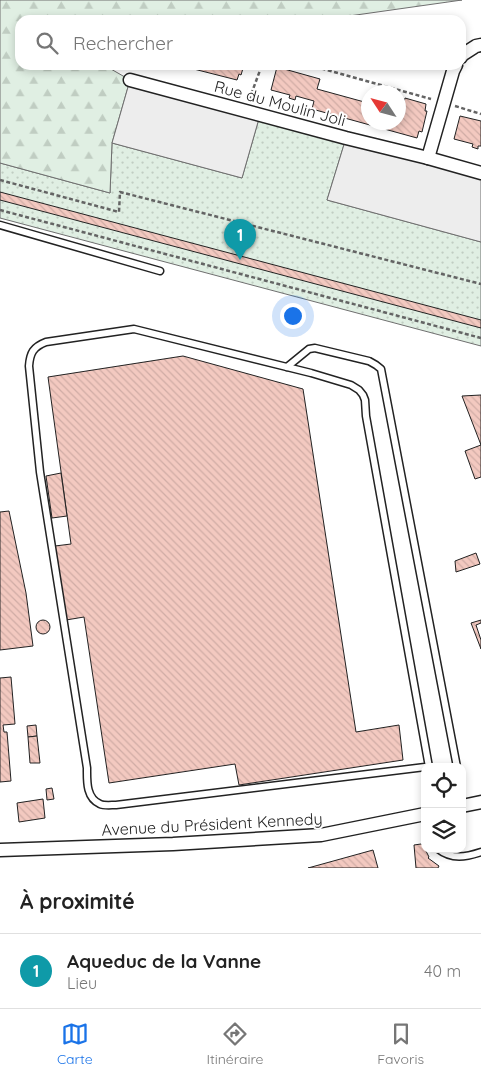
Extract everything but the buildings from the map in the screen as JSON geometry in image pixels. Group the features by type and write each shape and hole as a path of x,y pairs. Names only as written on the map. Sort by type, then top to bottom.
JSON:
{"street":[{"path":"466,53 476,46 481,45"},
{"path":"428,158 454,70"},
{"name":"Rue du Moulin Joli","path":"130,80 481,173"},
{"path":"466,804 481,802"},
{"name":"Avenue du Président Kennedy","path":"0,850 173,844 321,835 421,817"}],"lane":[{"path":"0,225 160,271"},
{"path":"421,768 116,805 100,805 92,798 87,785 86,768 40,472 29,366 30,356 37,346 46,342 134,329 311,373 351,386 363,394 428,763"},
{"path":"287,367 309,348 315,348 369,361 381,369 456,763"},
{"path":"444,853 455,857 481,852"}],"path":[{"path":"245,111 260,70"},
{"path":"328,70 481,114"},
{"path":"0,180 120,212 120,192 481,284"},
{"path":"0,210 481,338"}],"green space":[{"path":"0,0 462,0 356,15 15,15 15,70 113,70 130,80 112,143 110,193 0,163"},
{"path":"260,115 346,138 327,200 481,242 481,346 0,218 0,163 110,193 112,143 242,178"}],"shaded area":[{"path":"130,80 260,115 242,178 112,143"},
{"path":"346,138 481,173 481,242 327,200"}],"place":[{"name":"Aqueduc de la Vanne","path":"240,260"}]}
